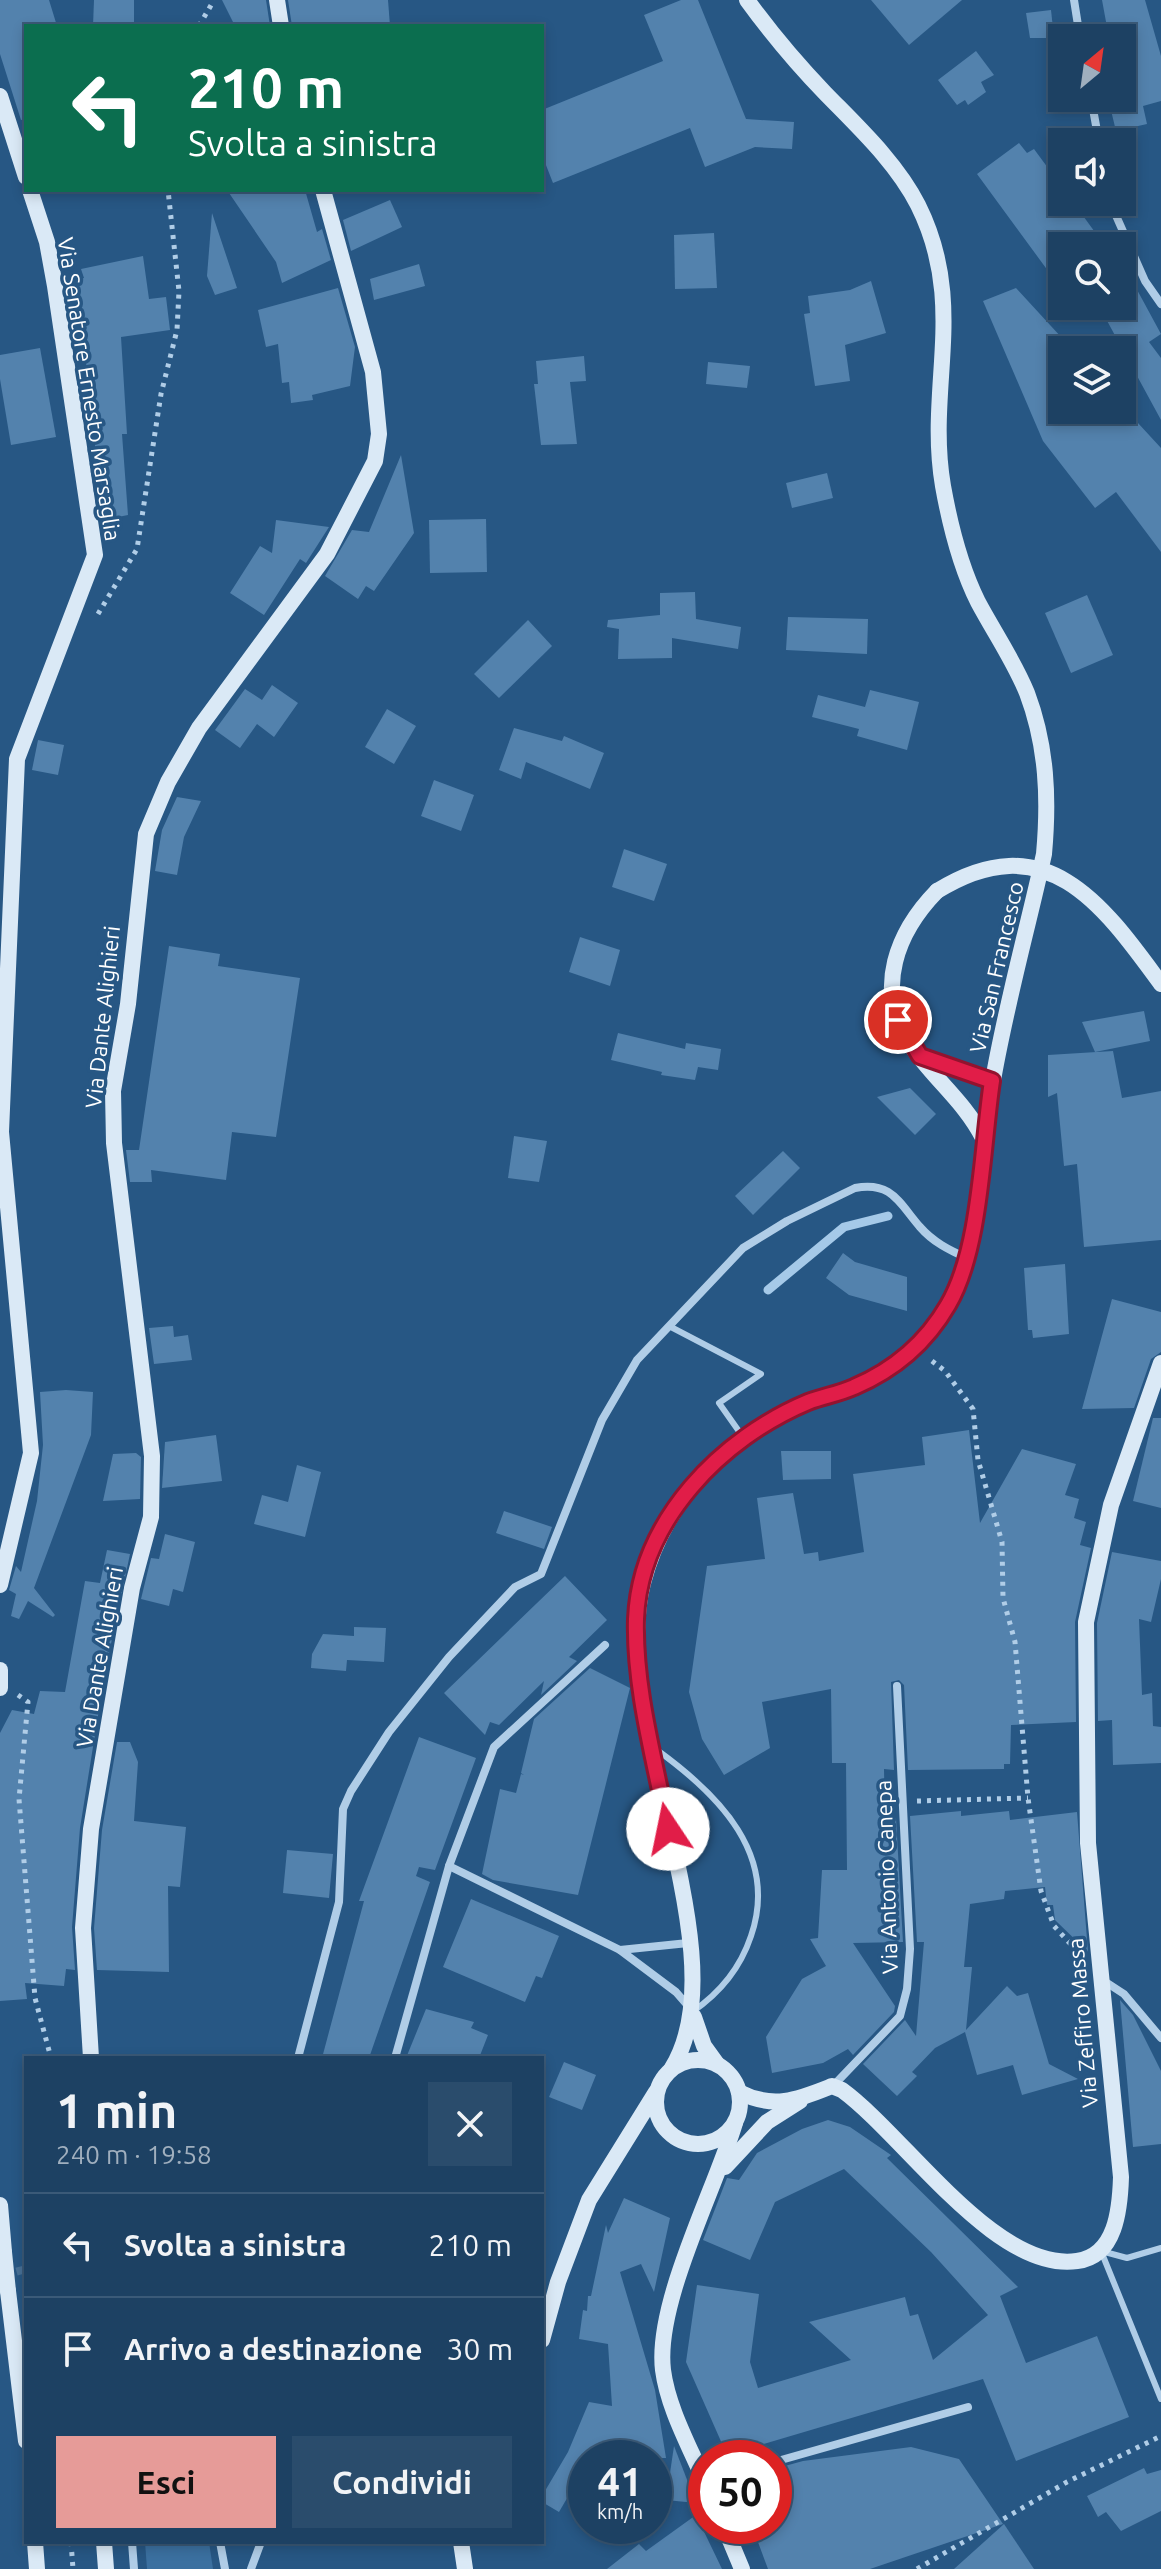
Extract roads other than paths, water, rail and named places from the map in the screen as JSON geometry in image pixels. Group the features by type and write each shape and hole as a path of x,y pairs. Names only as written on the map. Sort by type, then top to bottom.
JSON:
{"street":[{"path":"277,0 281,24"},
{"name":"Via San Francesco","path":"672,2068 689,2033 692,2012 688,1943 641,1682 636,1618 642,1585 666,1523 687,1491 743,1437 811,1401 853,1388 891,1368 916,1349 947,1307 968,1258 992,1081 1044,854 1047,785 1044,753 1026,692 976,599 955,542 943,482 940,411 946,341 941,269 917,204 871,139 770,33 747,0"},
{"path":"1074,0 1078,24"},
{"path":"0,96 24,171"},
{"name":"Via Senatore Ernesto Marsaglia","path":"0,1585 31,1453 1,1132 17,759 95,555 49,257 31,192"},
{"name":"Via Dante Alighieri","path":"91,2056 83,1928 91,1829 132,1588 151,1517 152,1456 114,1143 113,1091 128,1004 136,903 146,834 168,782 236,674 327,554 375,461 379,434 373,372 324,192"},
{"path":"1116,216 1145,281 1161,304"},
{"path":"983,1138 964,1105 920,1056 898,1020 891,997 891,971 903,937 920,908 937,891 961,876 987,867 1018,866 1051,874 1079,887 1101,906 1161,984"},
{"path":"920,1056 992,1081"},
{"path":"299,2056 339,1902 343,1809 351,1791 389,1732 449,1657 515,1587 541,1574 602,1420 637,1360 743,1248 787,1221 855,1188 868,1185 893,1192 931,1238 945,1249 968,1258"},
{"name":"Via Zeffiro Massa","path":"1101,2251 1113,2228 1120,2202 1121,2177 1088,1843 1086,1622 1111,1505 1161,1363"},
{"path":"396,2056 449,1866 494,1747 605,1645"},
{"name":"Via Antonio Canepa","path":"832,2086 887,2031 904,2002 910,1949 897,1686"},
{"path":"449,1866 620,1950 676,1992 692,2012"},
{"path":"620,1950 688,1943"},
{"path":"1100,1979 1124,1994 1161,2038"},
{"name":"Via San Francesco","path":"692,2012 704,2046 717,2064"},
{"path":"544,2333 558,2282 589,2200 619,2146 672,2068 693,2060 717,2064 733,2079 739,2092 735,2123 719,2175 678,2282 663,2346 667,2389 688,2440"},
{"path":"719,2175 767,2122 832,2086 875,2116 968,2211 1005,2242 1034,2256 1060,2263 1081,2261 1101,2251"},
{"path":"656,2092 658,2116 664,2127 686,2143 710,2143 724,2135 735,2123"},
{"path":"739,2092 759,2099 802,2100"},
{"path":"0,2205 24,2424"},
{"path":"792,2457 968,2407"},
{"path":"35,2544 37,2569"},
{"path":"104,2544 106,2569"},
{"path":"132,2544 134,2569"},
{"path":"220,2544 225,2569"},
{"path":"251,2569 260,2544"},
{"path":"461,2544 464,2568"},
{"path":"732,2544 742,2569"}],"lane":[{"path":"669,1326 761,1374 719,1403 743,1437"},
{"path":"653,1747 683,1769 736,1827 752,1855 759,1882 758,1911 741,1959 720,1991 692,2012"},
{"path":"1101,2251 1127,2258 1161,2248"},
{"path":"1101,2251 1161,2399"}],"waterway":[{"path":"768,1290 844,1227 888,1216"}],"tunnel":[{"path":"5,2275 24,2270"}]}
